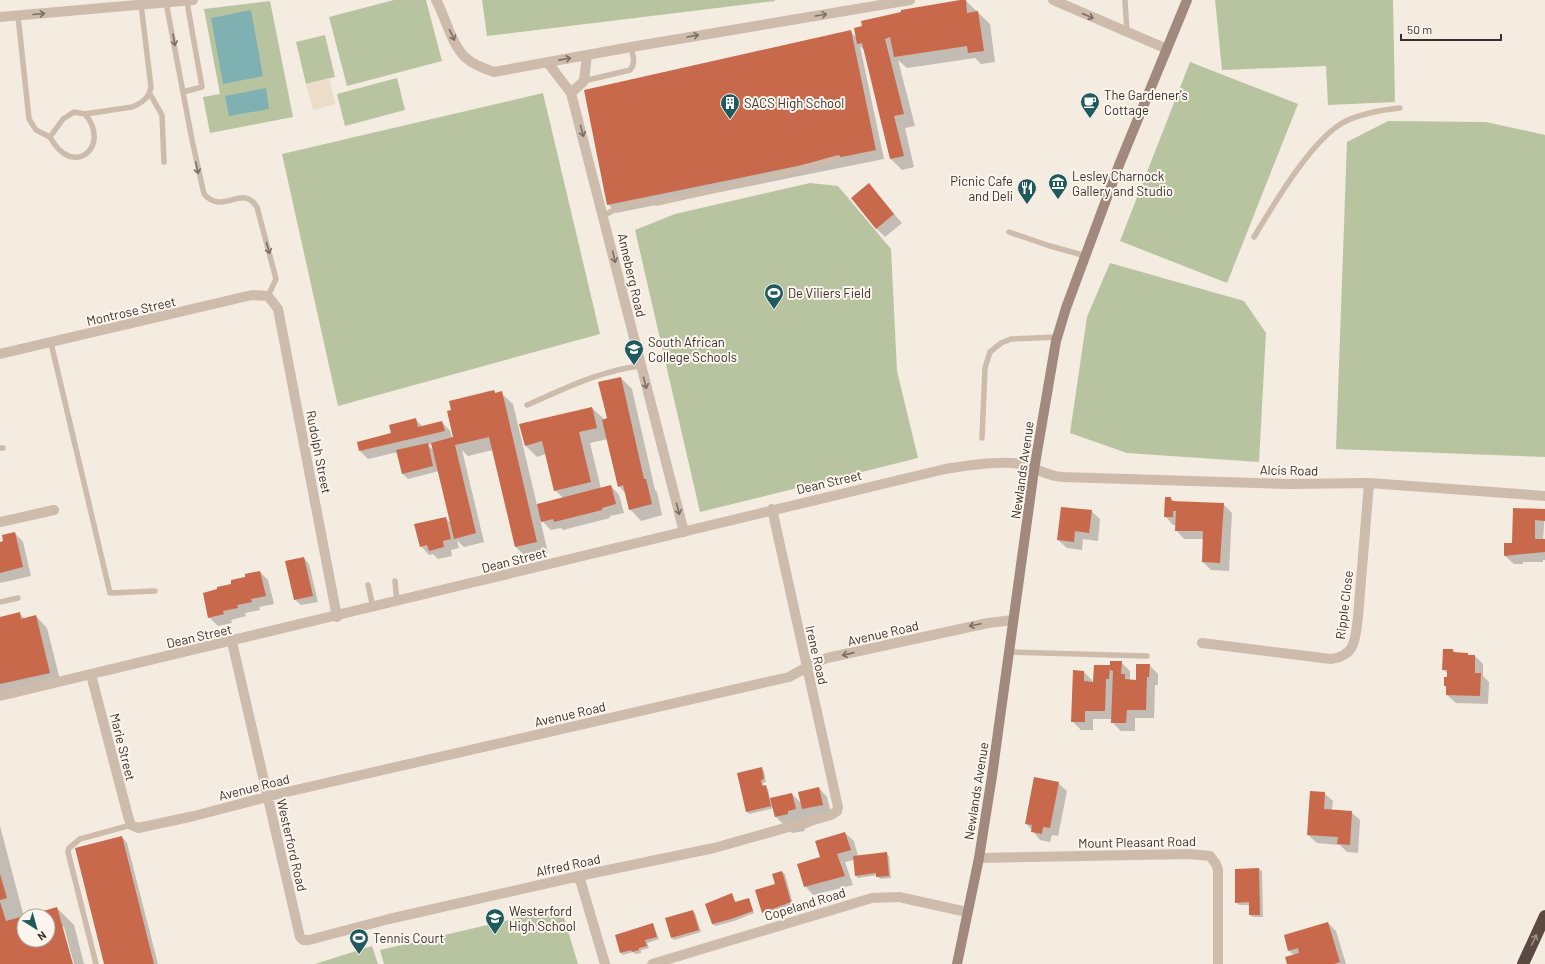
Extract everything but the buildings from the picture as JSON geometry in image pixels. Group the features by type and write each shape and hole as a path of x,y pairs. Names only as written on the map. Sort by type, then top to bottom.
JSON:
{"highway":[{"path":"1523,964 1545,916"}],"main road":[{"name":"Newlands Avenue","path":"957,964 979,858 1034,470 1058,337 1066,308 1119,166 1188,0"},
{"path":"960,949 961,964"}],"street":[{"path":"0,17 193,0"},
{"path":"436,0 458,47 466,58 478,66 494,72 631,47 910,0"},
{"path":"1053,0 1167,49"},
{"path":"572,94 584,81 586,55"},
{"name":"Anneberg Road","path":"548,62 572,94 604,216 640,366 684,532"},
{"name":"Montrose Street","path":"0,354 252,295 259,294 268,296"},
{"name":"Rudolph Street","path":"268,296 278,309 337,617"},
{"name":"Dean Street","path":"0,696 337,617 772,509 956,467 1015,463 1034,470"},
{"name":"Alcis Road","path":"1034,470 1051,476 1069,477 1289,484 1369,483 1545,496"},
{"name":"Ripple Close","path":"1202,643 1331,660 1341,658 1348,653 1353,647 1358,617 1369,483"},
{"name":"Irene Road","path":"772,509 838,807"},
{"path":"0,522 54,510"},
{"name":"Avenue Road","path":"131,825 135,828 144,827 267,797 789,677 827,658 988,623 1013,620"},
{"name":"Westerford Road","path":"232,642 300,937"},
{"name":"Marie Street","path":"91,675 131,825"},
{"name":"Alfred Road","path":"300,937 303,940 309,940 388,919 579,876 714,848 831,815 837,811 838,807"},
{"name":"Mount Pleasant Road","path":"979,858 1189,854 1210,856 1216,864 1218,870 1218,964"},
{"path":"579,876 605,964"},
{"name":"Copeland Road","path":"652,964 872,898 899,897 967,912"}],"lane":[{"path":"183,92 202,87 188,8 188,0"},
{"path":"1125,0 1128,33"},
{"path":"166,2 204,194 209,200 215,203 243,198 249,199 257,207 276,279 268,296"},
{"path":"142,4 151,87 150,94 162,115 164,162"},
{"path":"18,16 28,119 36,130 50,137 54,144 63,153 78,157 85,156 90,152 93,139 92,125 84,114"},
{"path":"584,81 630,70 634,61 631,47"},
{"path":"50,137 68,115 74,112 84,114 132,107 139,104 150,94"},
{"path":"1254,237 1271,208 1303,164 1317,145 1332,130 1346,121 1365,114 1400,108"},
{"path":"604,216 617,208 632,204 645,201 658,203 759,180 838,158"},
{"path":"1009,232 1086,256"},
{"path":"982,438 985,368 990,352 1001,343 1011,339 1058,337"},
{"path":"51,343 110,593 155,591"},
{"path":"526,405 593,376 618,368 640,366"},
{"path":"395,581 397,602"},
{"path":"368,585 373,607"},
{"path":"0,602 18,598"},
{"path":"1009,652 1147,656"},
{"path":"96,964 68,852 69,848 80,839 131,825"}],"green space":[{"path":"394,0 426,0 442,61 347,86 329,17"},
{"path":"482,0 775,0 775,1 487,36"},
{"path":"1215,0 1393,0 1395,102 1328,105 1326,66 1222,70"},
{"path":"270,1 293,117 210,133 203,97 220,94 204,9"},
{"path":"325,35 335,77 306,84 296,42"},
{"path":"1190,62 1298,104 1227,283 1120,241"},
{"path":"397,78 405,110 345,126 337,94"},
{"path":"543,93 600,334 338,406 282,154"},
{"path":"1388,121 1486,122 1545,135 1545,457 1336,449 1347,142"},
{"name":"De Viliers Field","path":"810,183 838,186 891,249 897,371 918,458 700,512 635,230 675,214"},
{"path":"1110,263 1244,301 1266,333 1259,462 1127,453 1070,433 1087,317"},
{"name":"Westerford High School","path":"561,908 578,964 384,964 380,950"},
{"name":"Tennis Court","path":"372,946 378,964 315,964"}],"shaded area":[{"path":"329,78 335,104 313,110 306,84"}],"water":[{"path":"251,10 263,76 223,84 211,18"},
{"path":"266,88 269,109 229,116 225,96"}],"place":[{"name":"The Gardener's Cottage","path":"1090,119"},
{"name":"SACS High School","path":"730,120"},
{"name":"Lesley Charnock Gallery and Studio","path":"1058,200"},
{"name":"Picnic Cafe and Deli","path":"1027,205"},
{"name":"De Viliers Field","path":"774,310"},
{"name":"South African College Schools","path":"634,366"},
{"name":"Westerford High School","path":"495,935"},
{"name":"Tennis Court","path":"359,955"}]}
